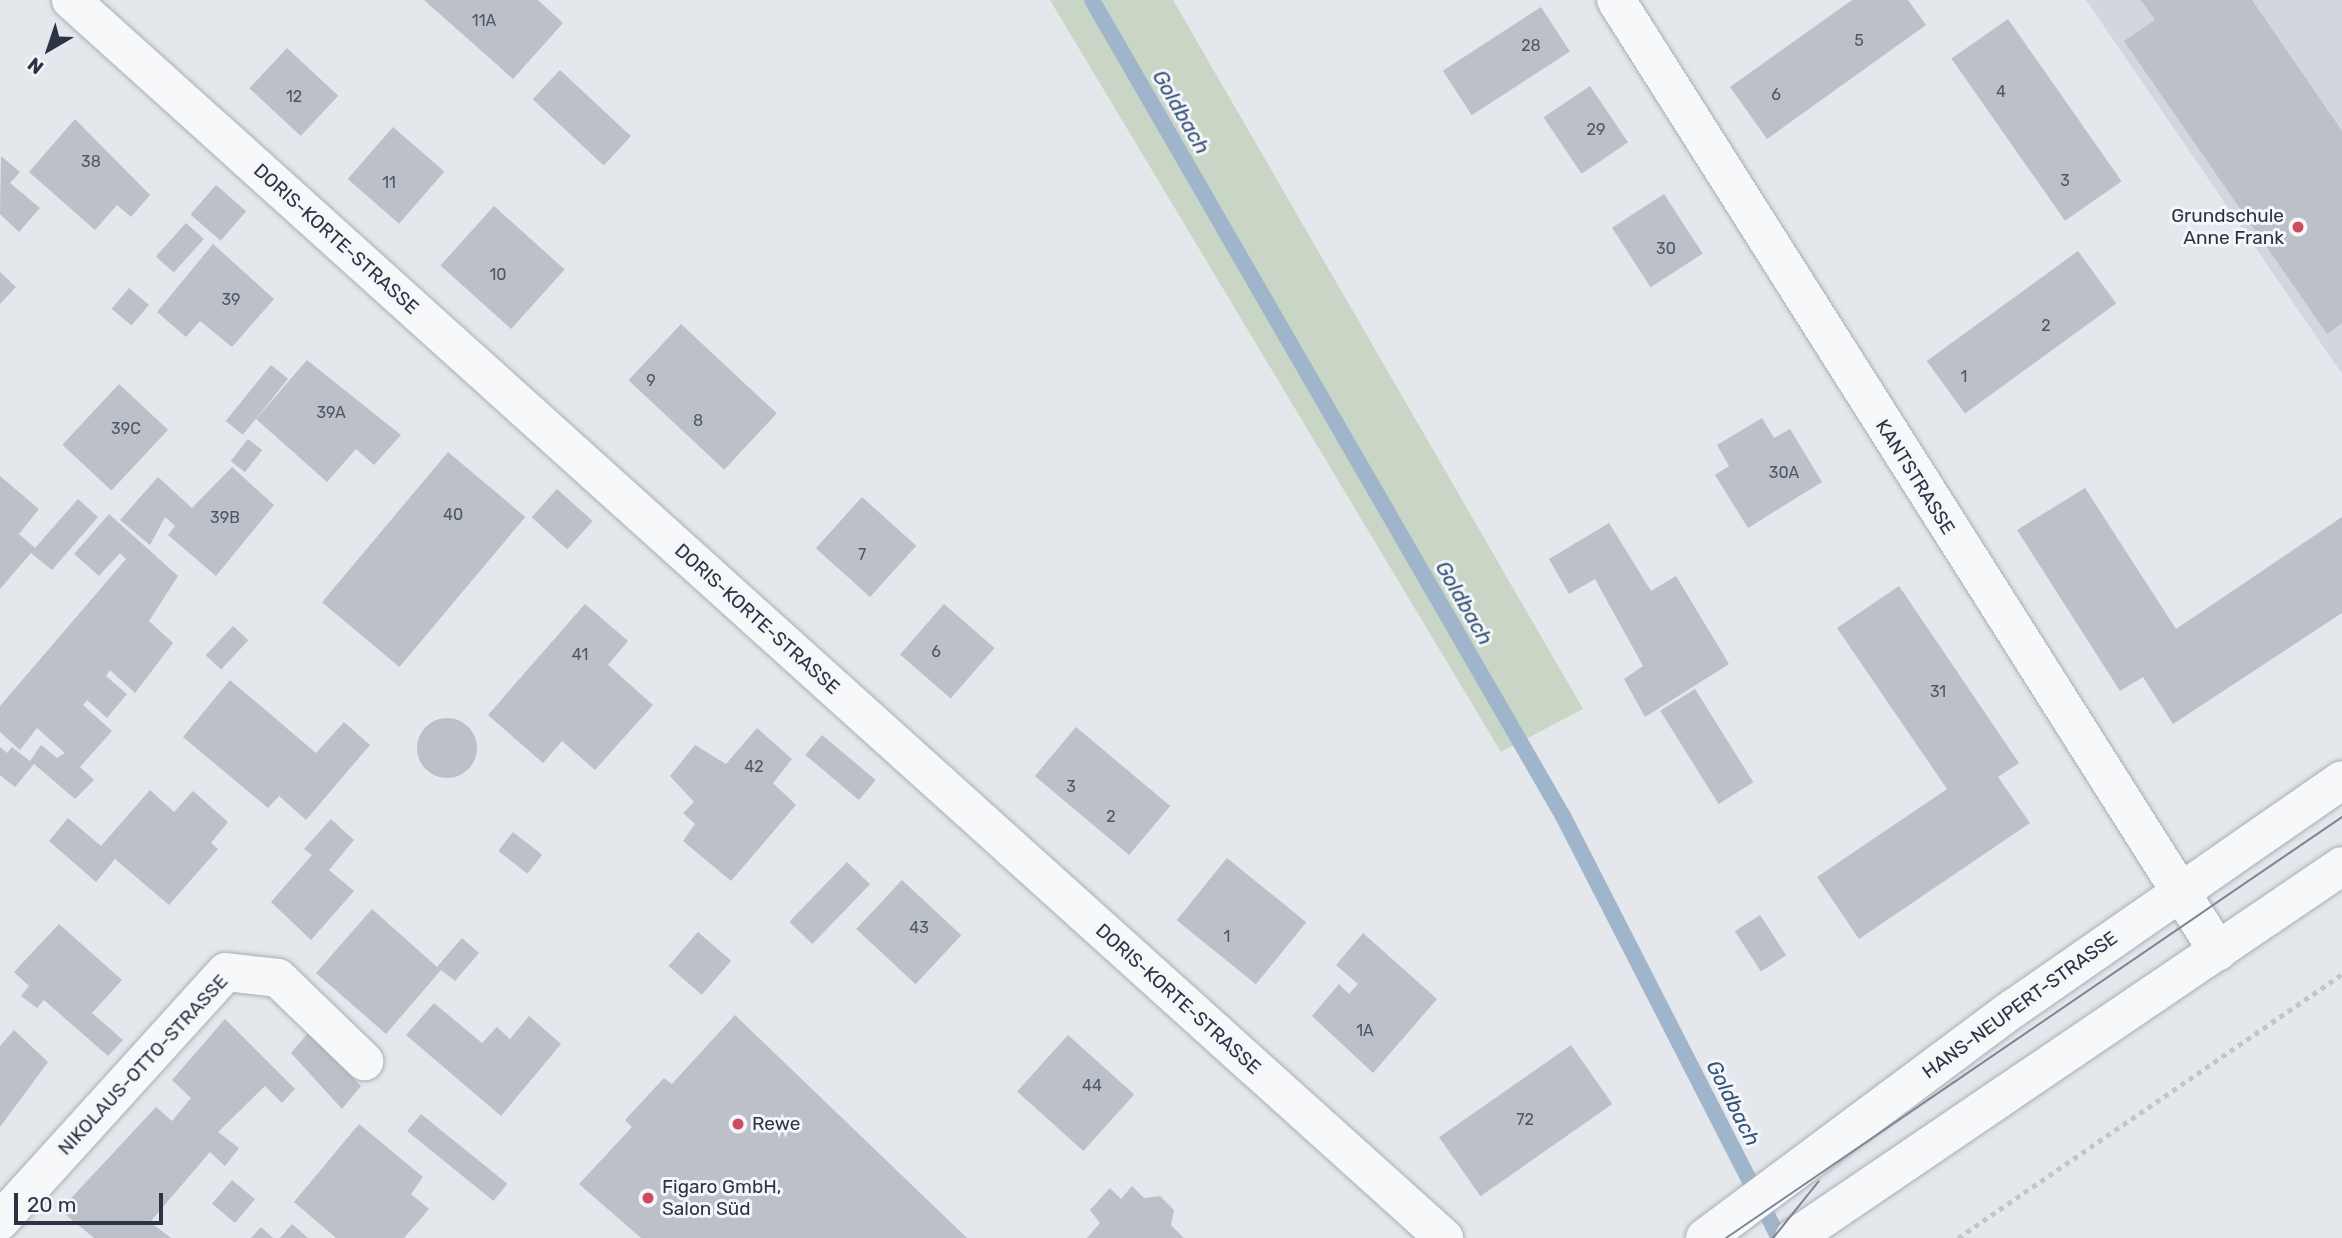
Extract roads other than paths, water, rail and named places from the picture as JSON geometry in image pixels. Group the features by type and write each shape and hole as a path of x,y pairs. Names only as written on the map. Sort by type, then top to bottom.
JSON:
{"street":[{"name":"DORIS-KORTE-STRASSE","path":"71,0 1444,1238"},
{"name":"KANTSTRASSE","path":"1616,0 2177,892 2218,951"},
{"name":"HANS-NEUPERT-STRASSE","path":"1705,1238 1734,1211 2177,892 2342,780"},
{"path":"1806,1229 2342,866"},
{"name":"NIKOLAUS-OTTO-STRASSE","path":"19,1238 0,1221 226,972 278,978 364,1061"}],"waterway":[{"name":"Goldbach","path":"1092,0 1563,816 1779,1238"}],"tram line":[{"path":"1726,1238 2342,817"},
{"path":"1773,1238 1819,1181"}],"place":[{"name":"Grundschule Anne Frank","path":"2298,227"},
{"name":"Rewe","path":"738,1124"},
{"name":"Figaro GmbH, Salon Süd","path":"648,1198"}]}
